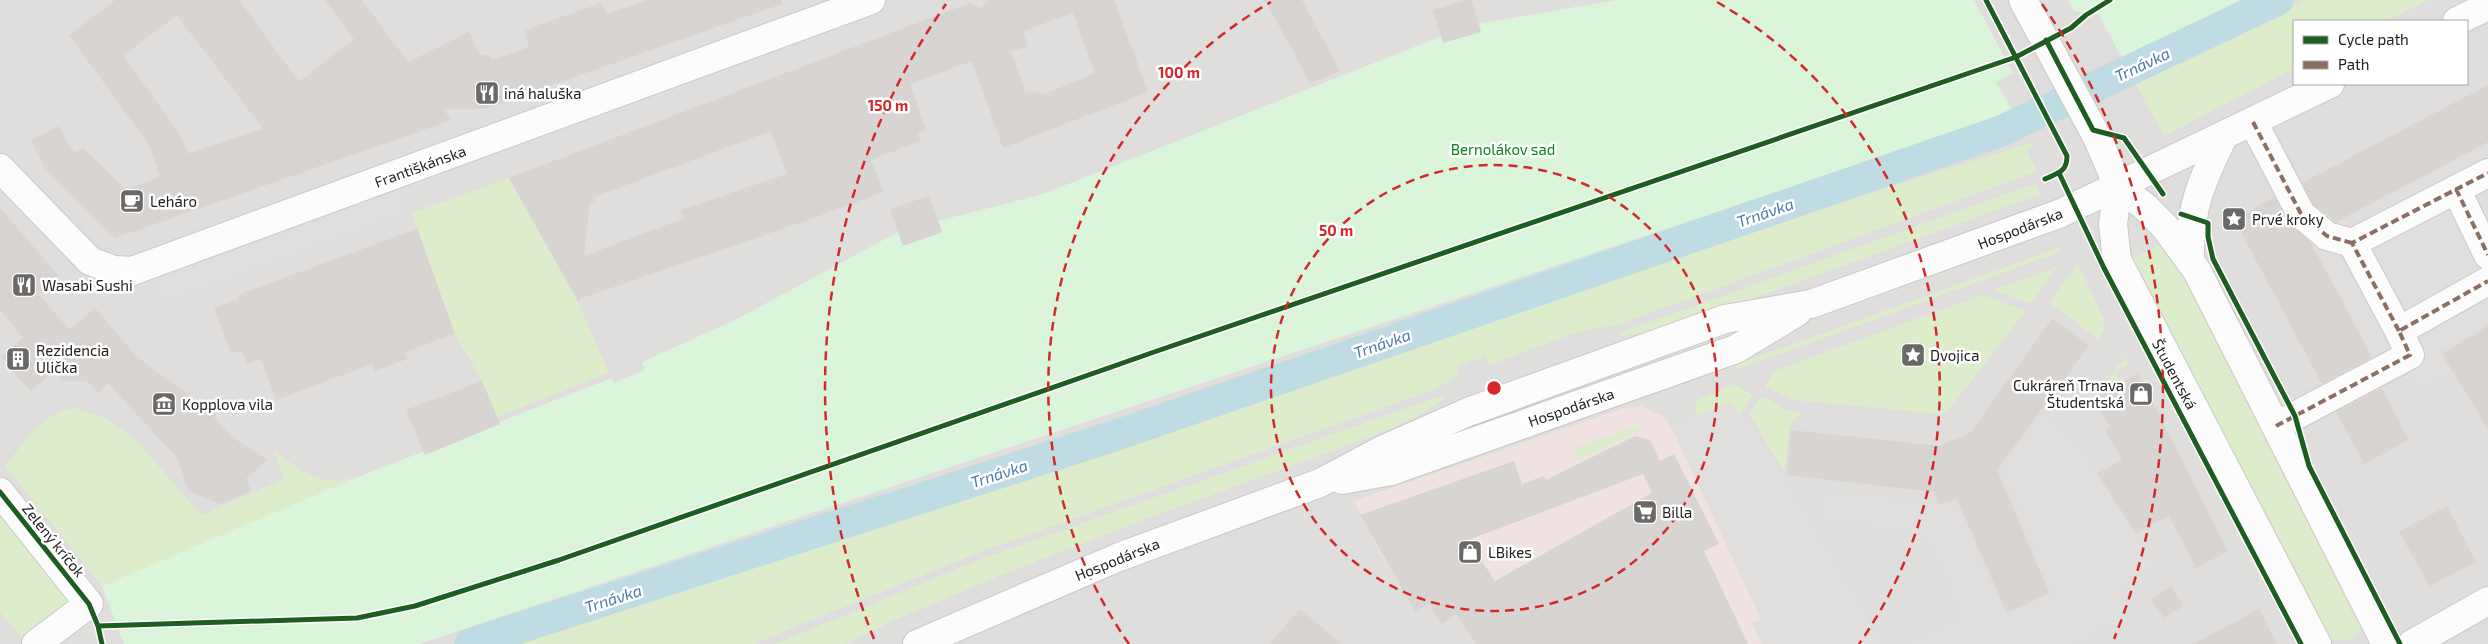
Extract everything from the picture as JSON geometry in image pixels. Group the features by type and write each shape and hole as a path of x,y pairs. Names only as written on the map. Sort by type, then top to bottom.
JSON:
{"street":[{"name":"Františkánska","path":"0,168 90,261 114,270 132,271 871,0"},
{"path":"2023,0 2093,130 2118,186 2144,206 2190,258 2386,644"},
{"path":"2459,20 2488,6"},
{"name":"Hospodárska","path":"916,644 1119,557 1320,483 1391,471 1736,349 1811,304 2029,226 2223,137 2328,85"},
{"path":"2253,122 2301,214 2327,236 2352,243 2488,173"},
{"path":"2190,258 2192,212 2205,174 2223,137"},
{"name":"Študentská","path":"2118,186 2113,224 2117,260 2317,644"},
{"path":"2456,189 2488,255"},
{"path":"2276,426 2410,356 2352,243"},
{"path":"2398,331 2488,281"},
{"name":"Zelený kríčok","path":"0,492 89,604 36,644"},
{"path":"2412,644 2488,600"}],"shaded area":[{"path":"0,0 2488,0 2488,644 0,644"},
{"path":"2488,145 2488,323 2439,352 2449,370 2420,386 2409,367 2385,381 2327,270 2322,272 2305,241"},
{"path":"401,190 397,214 167,300 153,284"},
{"path":"1731,402 1738,414 1748,421 1883,644 1762,644 1752,623 1761,619 1671,426"},
{"path":"1641,406 1662,416 1671,426 1761,619 1752,623 1762,644 1476,644 1456,614 1442,624 1429,604 1399,582 1379,551 1354,501 1624,408"},
{"path":"2045,414 2068,435 2111,497 2152,565 2114,590 2126,612 2074,644 1911,644 1965,618 1927,533 1819,515 1822,491 1956,507 2003,618 2054,594 2004,469"}],"green space":[{"name":"Bernolákov sad","path":"1616,0 1974,0 2013,73 1996,82 2014,113 419,644 124,644 102,586 353,479 612,378 614,383 645,370 642,362 737,319 898,232 903,246 942,232 938,221 1043,194 1470,25"},
{"path":"2068,0 2240,0 2123,61 2099,15 2074,11"},
{"path":"2306,0 2429,0 2389,20 2293,20 2293,70 2164,136 2134,81"},
{"path":"2030,143 2032,148 2027,151 2037,171 2022,177 1617,325 1577,332 1489,365 1485,356 1457,367 1459,375 1436,389 980,552 753,644 518,644 1893,186"},
{"path":"509,178 577,300 609,373 497,417 482,381 455,334 412,213"},
{"path":"2036,183 2041,194 1669,329 1620,336 1622,332"},
{"path":"2163,242 2363,619 2359,632 2350,639 2338,640 2324,637 2127,263"},
{"path":"2061,247 2057,253 1736,370 1735,365"},
{"path":"2078,264 2105,321 2104,330 2099,340 2049,302"},
{"path":"2057,267 2031,304 1993,290"},
{"path":"1982,295 2026,311 1946,413 1940,414 1794,400 1765,387 1774,371"},
{"path":"2125,357 2129,364 2115,372 2121,383 2094,397"},
{"path":"1734,384 1753,395 1740,415 1695,416 1697,400"},
{"path":"1437,397 1445,398 1415,418 1373,436 1149,518 1004,574 890,622 846,644 775,644 984,558"},
{"path":"1761,397 1765,397 1788,411 1802,412 1790,425 1784,472 1749,414"},
{"path":"76,408 107,419 135,439 201,515 284,479 274,451 302,471 325,480 353,479 102,586 5,466 44,421 64,410"},
{"path":"1636,426 1639,428 1639,431 1579,460 1573,449"},
{"path":"0,508 67,591 68,603 24,640 0,612"}],"pier":[{"path":"2108,32 2144,99 2129,106 2093,40"},
{"path":"2084,55 2116,118 2054,151 2022,89"}],"building":[{"path":"115,0 239,0 299,82 354,39 325,0 362,0 408,62 469,32 480,55 488,55 493,60 529,47 525,30 601,3 607,14 648,0 782,0 782,4 484,109 443,109 452,120 115,238 45,168 31,140 59,126 74,153 83,148 126,190 160,177 150,146 69,35","holes":["177,15 263,129 188,154 180,134 123,56"]},
{"path":"990,0 1114,0 1148,92 1003,148 972,61 910,84 926,130 918,133 920,141 871,160 883,192 808,220 579,299 579,303 509,178 970,3 981,8","holes":["1073,13 1095,73 1045,94 1025,91 1011,51 1028,47 1023,31","771,131 787,174 681,210 685,218 584,256 590,203 595,201 594,197"]},
{"path":"1265,0 1302,0 1340,71 1310,83"},
{"path":"1472,0 1481,32 1443,43 1433,10"},
{"path":"2488,85 2488,142 2336,222 2313,204 2302,183"},
{"path":"929,196 942,232 903,246 890,209"},
{"path":"2275,197 2287,222 2311,243 2372,357 2322,384 2234,219"},
{"name":"Kopplova vila","path":"0,208 59,276 38,294 70,330 95,308 137,357 216,415 214,417 232,437 267,460 246,479 251,491 219,504 189,491 177,458 108,383 98,393 87,381 63,381 54,371 31,391 17,376 2,357 23,337 0,310"},
{"path":"417,229 455,334 404,352 407,359 375,371 372,364 276,400 261,359 247,364 241,350 231,354 214,308 239,299 238,295"},
{"path":"2052,319 2089,345 1997,470 2049,593 2007,613 1957,499 1938,504 1935,492 1787,475 1791,430 1939,446 1970,433"},
{"path":"2488,326 2488,429 2442,354"},
{"path":"2138,374 2228,551 2196,568 2169,516 2136,533 2097,473 2122,460 2105,430 2110,428 2094,397"},
{"path":"482,381 500,424 425,455 406,410"},
{"path":"2382,388 2409,440 2364,464 2336,412"},
{"path":"1635,436 1650,440 1660,461 1674,454 1719,544 1704,551 1748,644 1476,644 1456,614 1442,624 1429,604 1415,611 1360,515 1514,461 1522,484 1544,476 1546,480","holes":["1643,474 1652,493 1495,581 1468,540"]},
{"path":"2447,506 2476,562 2430,586 2399,532"},
{"path":"2171,586 2183,606 2164,618 2151,599"},
{"path":"1300,609 1342,644 1269,644"},
{"path":"2259,609 2277,644 2194,644"}],"waterway":[{"name":"Trnávka","path":"470,644 1120,434 2001,131 2278,0"}],"marked path":[{"path":"2253,122 2301,214 2327,236 2352,243"},
{"path":"2399,331 2352,243 2488,173"},
{"path":"2456,189 2488,255"},
{"path":"2276,426 2410,355 2399,331 2488,281"}],"cycle path":[{"path":"1986,0 2067,156 2063,169 2045,179"},
{"path":"98,626 357,618 415,606 559,560 1157,351 2016,57 2071,28 2086,15 2110,0"},
{"path":"2046,40 2093,130 2124,138 2163,194"},
{"path":"2059,173 2104,268 2301,644"},
{"path":"2181,214 2208,223 2208,237 2213,259 2295,416 2309,466 2400,644"},
{"path":"0,492 89,604 98,626 102,644"}],"place":[{"name":"iná haluška","path":"487,93"},
{"name":"Leháro","path":"132,201"},
{"name":"Prvé kroky","path":"2234,219"},
{"name":"Wasabi Sushi","path":"24,285"},
{"name":"Dvojica","path":"1913,355"},
{"name":"Rezidencia Ulička","path":"18,359"},
{"name":"Cukráreň Trnava Študentská","path":"2141,394"},
{"name":"Kopplova vila","path":"164,404"},
{"name":"Billa","path":"1645,512"},
{"name":"LBikes","path":"1470,552"}]}
